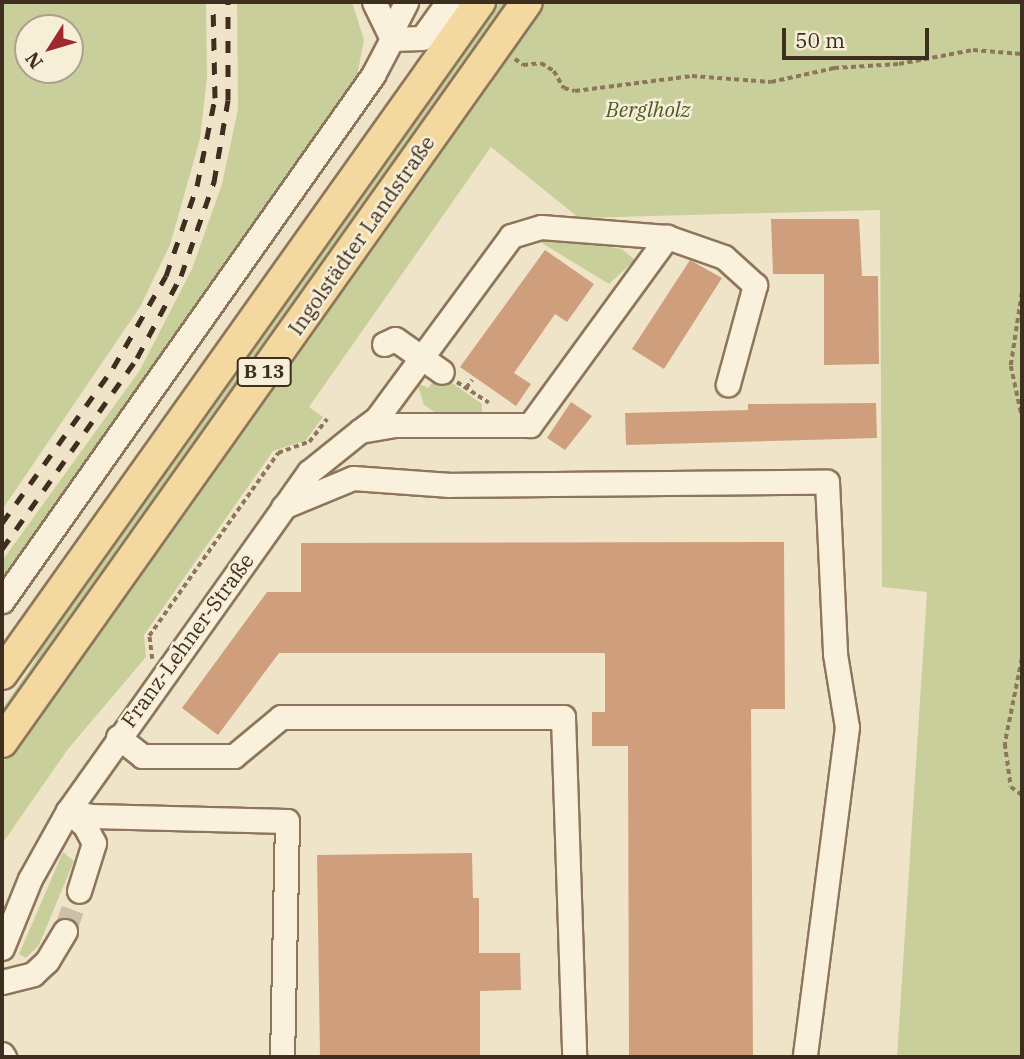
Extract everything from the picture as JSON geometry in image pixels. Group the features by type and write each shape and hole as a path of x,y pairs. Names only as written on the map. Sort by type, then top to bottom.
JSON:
{"main road":[{"name":"Ingolstädter Landstraße","path":"2,674 480,2"},
{"name":"Ingolstädter Landstraße","path":"2,742 527,2"}],"street":[{"path":"374,2 392,35"},
{"path":"2,601 352,107 392,35 405,2"},
{"path":"392,35 422,38 448,2"},
{"path":"360,431 377,418 511,236 541,227 667,237 724,257 755,285 728,384"},
{"path":"522,426 530,425 667,237"},
{"path":"384,344 395,339 442,372"},
{"name":"Franz-Lehner-Straße","path":"2,948 30,879 68,811 283,507 325,457 360,431 393,425 522,426"},
{"path":"283,507 353,478 450,485 827,482 835,654 847,727 805,1057"},
{"path":"118,737 142,756 234,757 281,717 563,717 574,1057"},
{"path":"68,811 85,826 94,844 79,891"},
{"path":"68,811 92,816 287,821 282,1057"},
{"path":"2,982 33,974 47,961 65,931"}],"path":[{"path":"495,46 523,65 541,63 554,71 564,88 575,91 692,76 771,82 834,68 899,64 973,50 1022,54"},
{"path":"1022,293 1011,366 1022,417"},
{"path":"442,372 522,426"},
{"path":"466,387 472,380"},
{"path":"155,685 149,636 278,453 309,442 327,419"},
{"path":"1022,659 1005,744 1011,787 1022,795"}],"green space":[{"path":"2,2 206,2 207,77 200,139 170,245 140,307 2,510"},
{"path":"237,2 352,2 364,40 357,76 2,583 2,561 140,370 192,269 222,184 238,109"},
{"path":"492,2 513,2 2,723 2,709 32,666 61,610"},
{"name":"Berglholz","path":"543,2 1022,2 1022,1057 897,1057 927,592 882,587 880,210 579,218 491,147 309,407 323,417 306,440 273,451 144,635 146,657 68,749 2,844 2,764"},
{"path":"544,236 622,249 635,260 609,284 540,242"},
{"path":"439,374 482,404 482,415 439,415 424,405 417,383 428,388"},
{"path":"63,852 74,861 39,945 26,958 19,954"}],"building":[{"path":"771,219 859,219 862,276 878,276 879,364 824,365 824,274 773,274"},
{"path":"545,250 594,284 567,322 555,314 514,373 531,384 516,406 460,367"},
{"path":"690,260 722,278 664,369 632,349"},
{"path":"571,402 592,416 565,450 547,438"},
{"path":"876,403 877,438 626,445 625,413 748,410 748,404"},
{"path":"784,542 785,709 751,709 753,1057 629,1057 628,746 592,746 592,712 605,712 605,653 279,653 218,735 182,708 267,592 301,592 301,543"},
{"path":"472,853 473,898 479,898 479,953 520,953 521,990 480,991 480,1057 320,1057 317,855"}],"tunnel":[{"path":"65,931 79,891"}],"railway":[{"path":"2,523 113,368 166,276 197,186 215,98 213,2"},
{"path":"2,549 137,358 181,276 214,182 228,100 228,2"}]}
